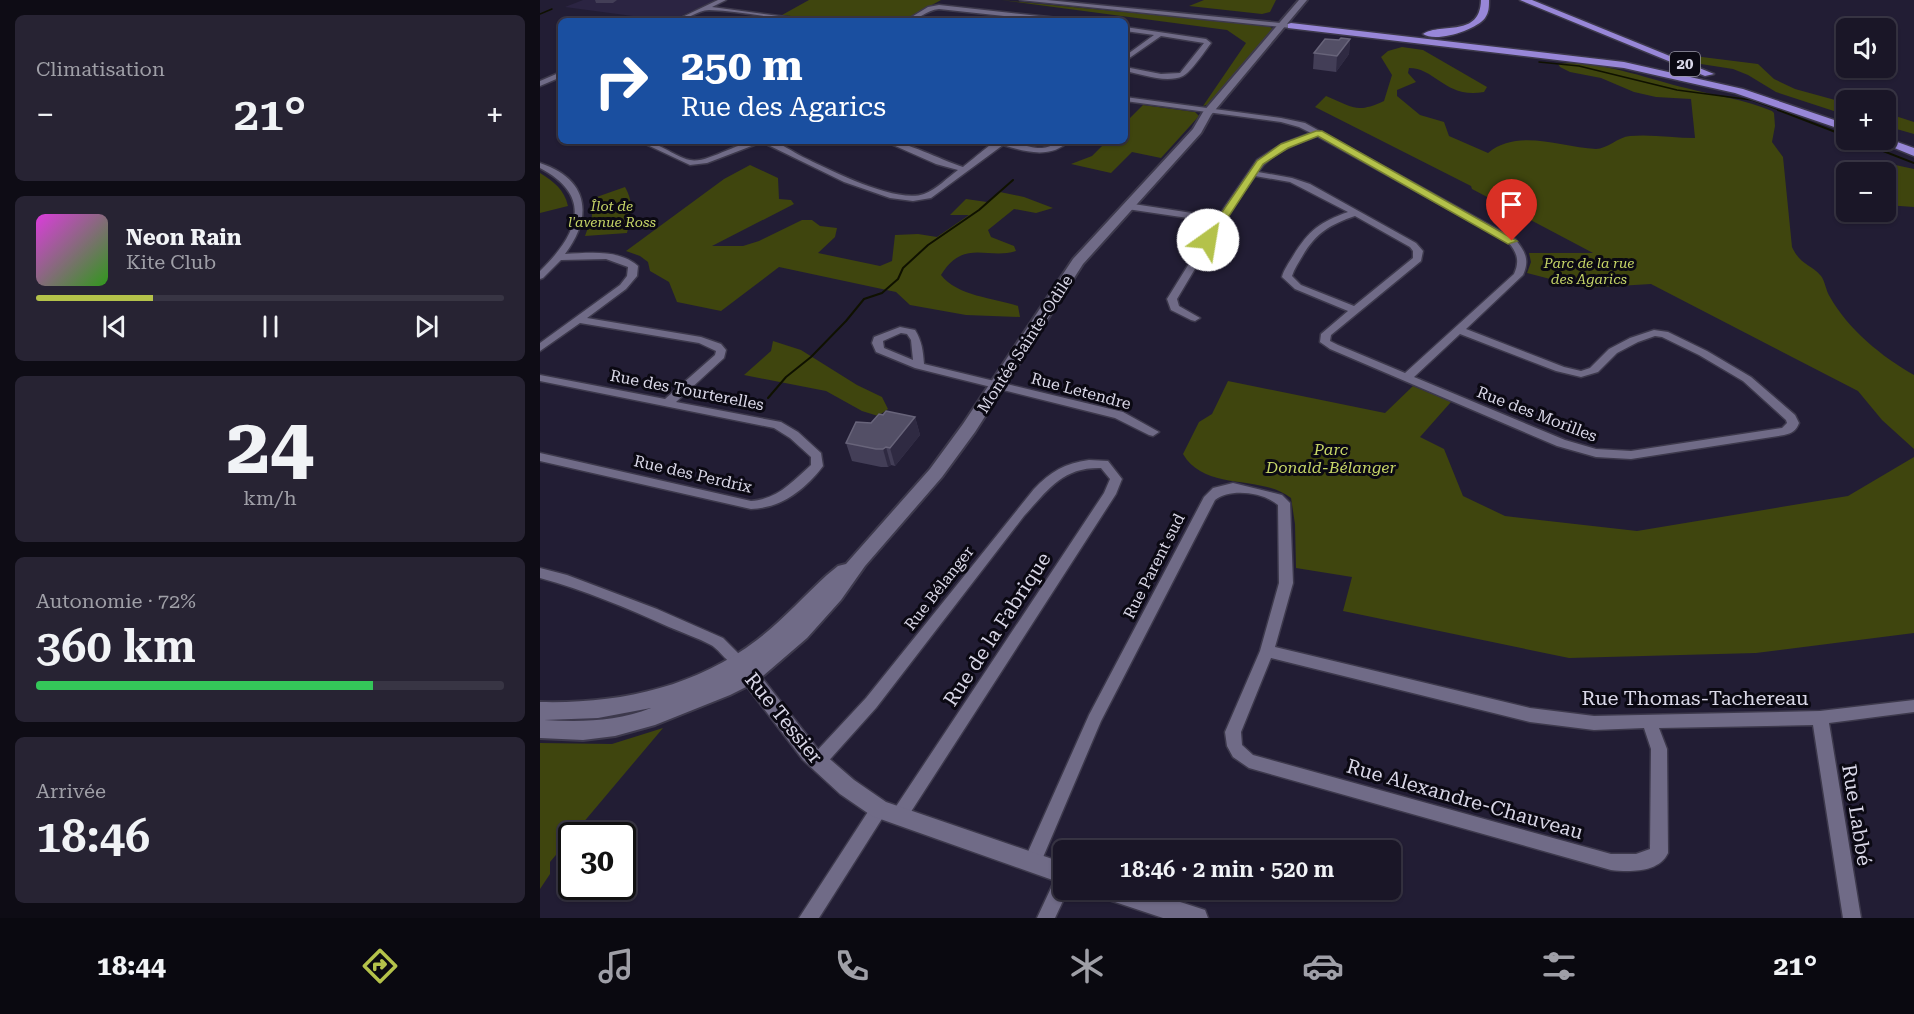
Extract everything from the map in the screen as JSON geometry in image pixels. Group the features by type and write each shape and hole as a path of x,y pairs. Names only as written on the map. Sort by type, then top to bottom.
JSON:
{"highway":[{"path":"1288,24 1397,34 1436,34 1463,29 1473,24 1481,18 1485,10 1485,0"},
{"name":"20","path":"1524,0 1836,123"},
{"path":"1288,24 1624,65 1689,78 1836,124"}],"main road":[{"path":"1288,24 1303,0"},
{"path":"1288,24 1312,0"},
{"name":"Montée Sainte-Odile","path":"744,669 800,633 834,595 858,561 936,473 999,386 1078,262 1126,206 1197,131 1288,24"},
{"path":"540,711 571,712 631,705 744,669"},
{"path":"540,729 583,731 615,728 647,719 723,689 744,669"}],"street":[{"path":"683,18 723,0"},
{"path":"1024,0 1288,24"},
{"path":"1060,0 1288,24"},
{"path":"913,18 930,8 939,7 1028,18"},
{"path":"705,8 788,18"},
{"path":"974,18 984,11"},
{"path":"745,18 754,14"},
{"path":"1128,29 1206,41 1208,44 1182,74 1177,76 1128,70"},
{"path":"1128,57 1160,34"},
{"path":"540,84 558,75"},
{"path":"1128,99 1293,122 1319,133 1503,234 1518,248 1524,260 1518,275 1407,377"},
{"path":"1195,318 1176,308 1172,299 1220,220 1260,162 1275,152 1319,133"},
{"path":"649,144 684,163 690,163 704,161 751,144"},
{"path":"771,144 869,190 909,199 927,196 997,144"},
{"path":"895,144 963,169"},
{"path":"1014,144 1041,150 1056,149 1062,144"},
{"path":"540,165 568,183 579,201 579,223 570,242 540,276"},
{"name":"Rue des Morilles","path":"1252,173 1299,183 1413,245 1419,255 1353,309 1326,334 1324,342 1561,443 1596,453 1622,455 1652,452 1784,431 1791,428 1793,423 1791,418 1747,380 1703,353 1664,334 1654,333 1635,340 1613,351 1594,370 1581,374 1560,369 1460,330"},
{"path":"1126,206 1220,220"},
{"path":"1353,309 1298,287 1287,277 1312,232 1325,224 1355,213"},
{"path":"540,348 623,287 632,276 633,266 622,259 602,255 558,257"},
{"path":"579,320 701,340 717,346 721,350 720,356 668,403"},
{"name":"Rue Letendre","path":"919,366 1119,415 1153,432"},
{"name":"Rue des Tourterelles","path":"540,378 777,425 794,435 817,456"},
{"name":"Rue des Perdrix","path":"540,457 751,505 764,505 779,501 817,466 817,456"},
{"name":"Rue Bélanger","path":"818,761 871,703 1020,513 1046,484 1065,468 1090,463 1104,464"},
{"name":"Rue de la Fabrique","path":"889,812 1110,494 1116,479 1104,464"},
{"name":"Rue Parent sud","path":"1032,863 1094,720 1210,497 1217,489 1229,487 1278,498 1284,503 1286,583 1268,651"},
{"name":"Rue Tessier","path":"540,573 629,604 718,642 744,669 770,706 818,761 846,787 889,812 1053,870"},
{"name":"Rue Alexandre-Chauveau","path":"1268,651 1233,732 1233,746 1239,755 1249,761 1611,862 1647,862 1659,853 1659,749 1649,721"},
{"name":"Rue Thomas-Tachereau","path":"1268,651 1530,715 1594,723 1820,718 1914,706"},
{"name":"Rue Labbé","path":"1820,718 1852,918"},
{"path":"808,918 889,812"},
{"path":"1046,918 1054,900"},
{"path":"1142,900 1197,918"}],"shaded area":[{"path":"583,0 716,0 677,18 648,18 565,7"}],"green space":[{"path":"809,0 941,0 908,18 808,18 782,15"},
{"path":"1001,0 1269,26 1274,30 1210,104 1203,106 1246,43 1227,30"},
{"path":"1204,0 1276,0 1270,12 1262,14 1189,6"},
{"name":"Parc de la rue des Agarics","path":"1402,47 1423,50 1487,87 1484,92 1460,91 1427,73 1409,68 1408,73 1416,82 1397,90 1397,96 1420,115 1444,122 1449,136 1488,153 1500,146 1526,140 1596,149 1630,136 1695,138 1691,99 1656,97 1634,92 1601,78 1570,72 1558,64 1589,64 1606,67 1772,111 1775,126 1772,142 1783,157 1792,247 1802,261 1821,276 1837,309 1856,331 1878,351 1914,375 1914,449 1882,420 1858,391 1651,284 1585,288 1527,273 1531,262 1529,253 1593,253 1472,189 1471,186 1315,107 1326,96 1355,108 1367,107 1384,101 1392,75 1381,57 1388,51"},
{"path":"1694,56 1758,64 1774,79 1795,89 1836,100 1836,112 1776,92 1733,69 1688,62 1677,57"},
{"path":"1143,105 1195,112 1199,116 1161,158 1132,152 1111,173 1071,164 1092,156 1104,144 1128,144 1128,120"},
{"path":"1896,116 1914,122 1914,134 1896,129"},
{"path":"750,165 778,178 779,199 791,200 794,204 712,246 743,246 759,241 802,220 812,220 820,226 837,228 835,237 818,253 880,266 892,261 895,235 918,234 937,237 969,215 950,215 966,199 987,202 1000,192 1024,197 1053,208 1036,213 1014,209 988,230 991,237 1014,246 1016,251 967,254 958,257 941,275 956,288 1018,306 1020,317 966,315 910,305 896,292 779,267 721,311 677,302 669,282 650,271 648,262 640,256 626,251 724,179"},
{"path":"1896,165 1914,169 1914,207 1896,206"},
{"name":"Îlot de l'avenue Ross","path":"540,173 558,186 568,206 540,213"},
{"name":"Îlot de l'avenue Ross","path":"625,187 630,198 631,209 627,233 585,236 592,216 591,199"},
{"path":"773,341 801,350 857,385 882,397 888,409 878,416 862,411 826,391 744,375 771,351"},
{"name":"Parc Donald-Bélanger","path":"1228,381 1385,413 1413,386 1451,402 1420,437 1444,449 1463,496 1505,516 1637,531 1848,496 1914,457 1914,633 1756,653 1569,658 1343,611 1352,577 1296,568 1295,524 1291,498 1265,486 1205,474 1193,466 1183,454 1199,422 1212,414"},
{"path":"663,728 584,822 558,822 558,853 550,862 550,874 540,889 540,743 612,744"}],"building":[{"path":"1341,38 1350,39 1337,56 1314,53 1325,39 1339,40"},
{"path":"886,411 915,417 890,448 876,449 846,443 856,422 871,423 879,414 883,415"}],"waterway":[{"path":"540,14 552,9"},
{"path":"1539,62 1579,66 1677,90 1752,100 1782,111"},
{"path":"1778,110 1836,132"},
{"path":"1881,150 1914,163"},
{"path":"768,398 786,377 811,357 846,321 864,299 882,293 898,279 903,268 928,245 979,210 1013,180"}],"route":[{"path":"1208,240 1260,162 1297,140 1319,133 1512,241"}]}
